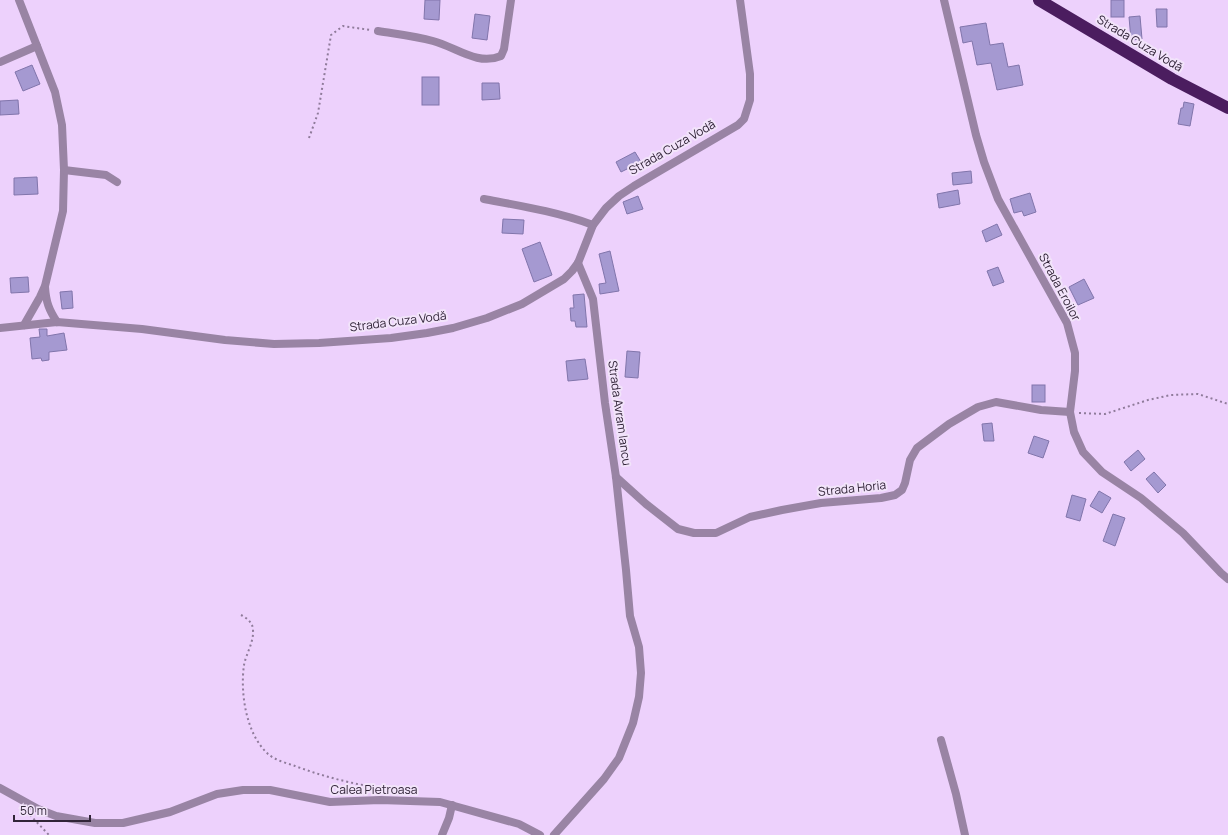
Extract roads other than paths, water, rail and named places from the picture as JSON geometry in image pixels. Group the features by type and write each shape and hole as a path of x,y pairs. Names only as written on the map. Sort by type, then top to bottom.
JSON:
{"highway":[{"name":"Strada Cuza Vodă","path":"1039,0 1172,79 1228,108"}],"street":[{"path":"20,0 55,92 62,125 64,170 62,211 45,286 24,325"},
{"path":"378,31 431,40 468,55 482,59 493,59 501,56 504,49 511,0"},
{"name":"Strada Cuza Vodă","path":"0,328 57,322 142,329 225,340 274,344 319,343 391,338 427,333 453,328 487,318 522,304 564,279 572,271 578,262 593,225 606,208 619,196 738,125 744,119 750,100 750,74 740,0"},
{"name":"Strada Eroilor","path":"944,0 976,135 984,162 998,199 1067,323 1075,353 1075,371 1070,412 1074,432 1083,452 1102,472 1141,498 1183,533 1228,579"},
{"path":"0,62 37,46"},
{"path":"64,170 94,172 106,175 117,182"},
{"path":"484,199 546,211 574,218 593,225"},
{"name":"Strada Avram Iancu","path":"554,835 604,779 619,758 633,722 639,698 641,673 639,647 630,616 616,477 605,403 593,298 578,262"},
{"path":"45,286 46,301 57,322"},
{"name":"Strada Horia","path":"616,477 646,504 678,529 694,533 716,533 750,517 782,510 821,503 881,498 895,495 902,490 910,460 918,448 950,424 978,407 996,402 1041,410 1070,412"},
{"path":"941,740 956,794 964,835"},
{"name":"Calea Pietroasa","path":"0,788 38,809 56,816 95,823 123,823 170,812 217,794 243,790 270,790 330,802 380,800 440,802 519,824 540,835"},
{"path":"442,835 450,818 452,805"}]}
